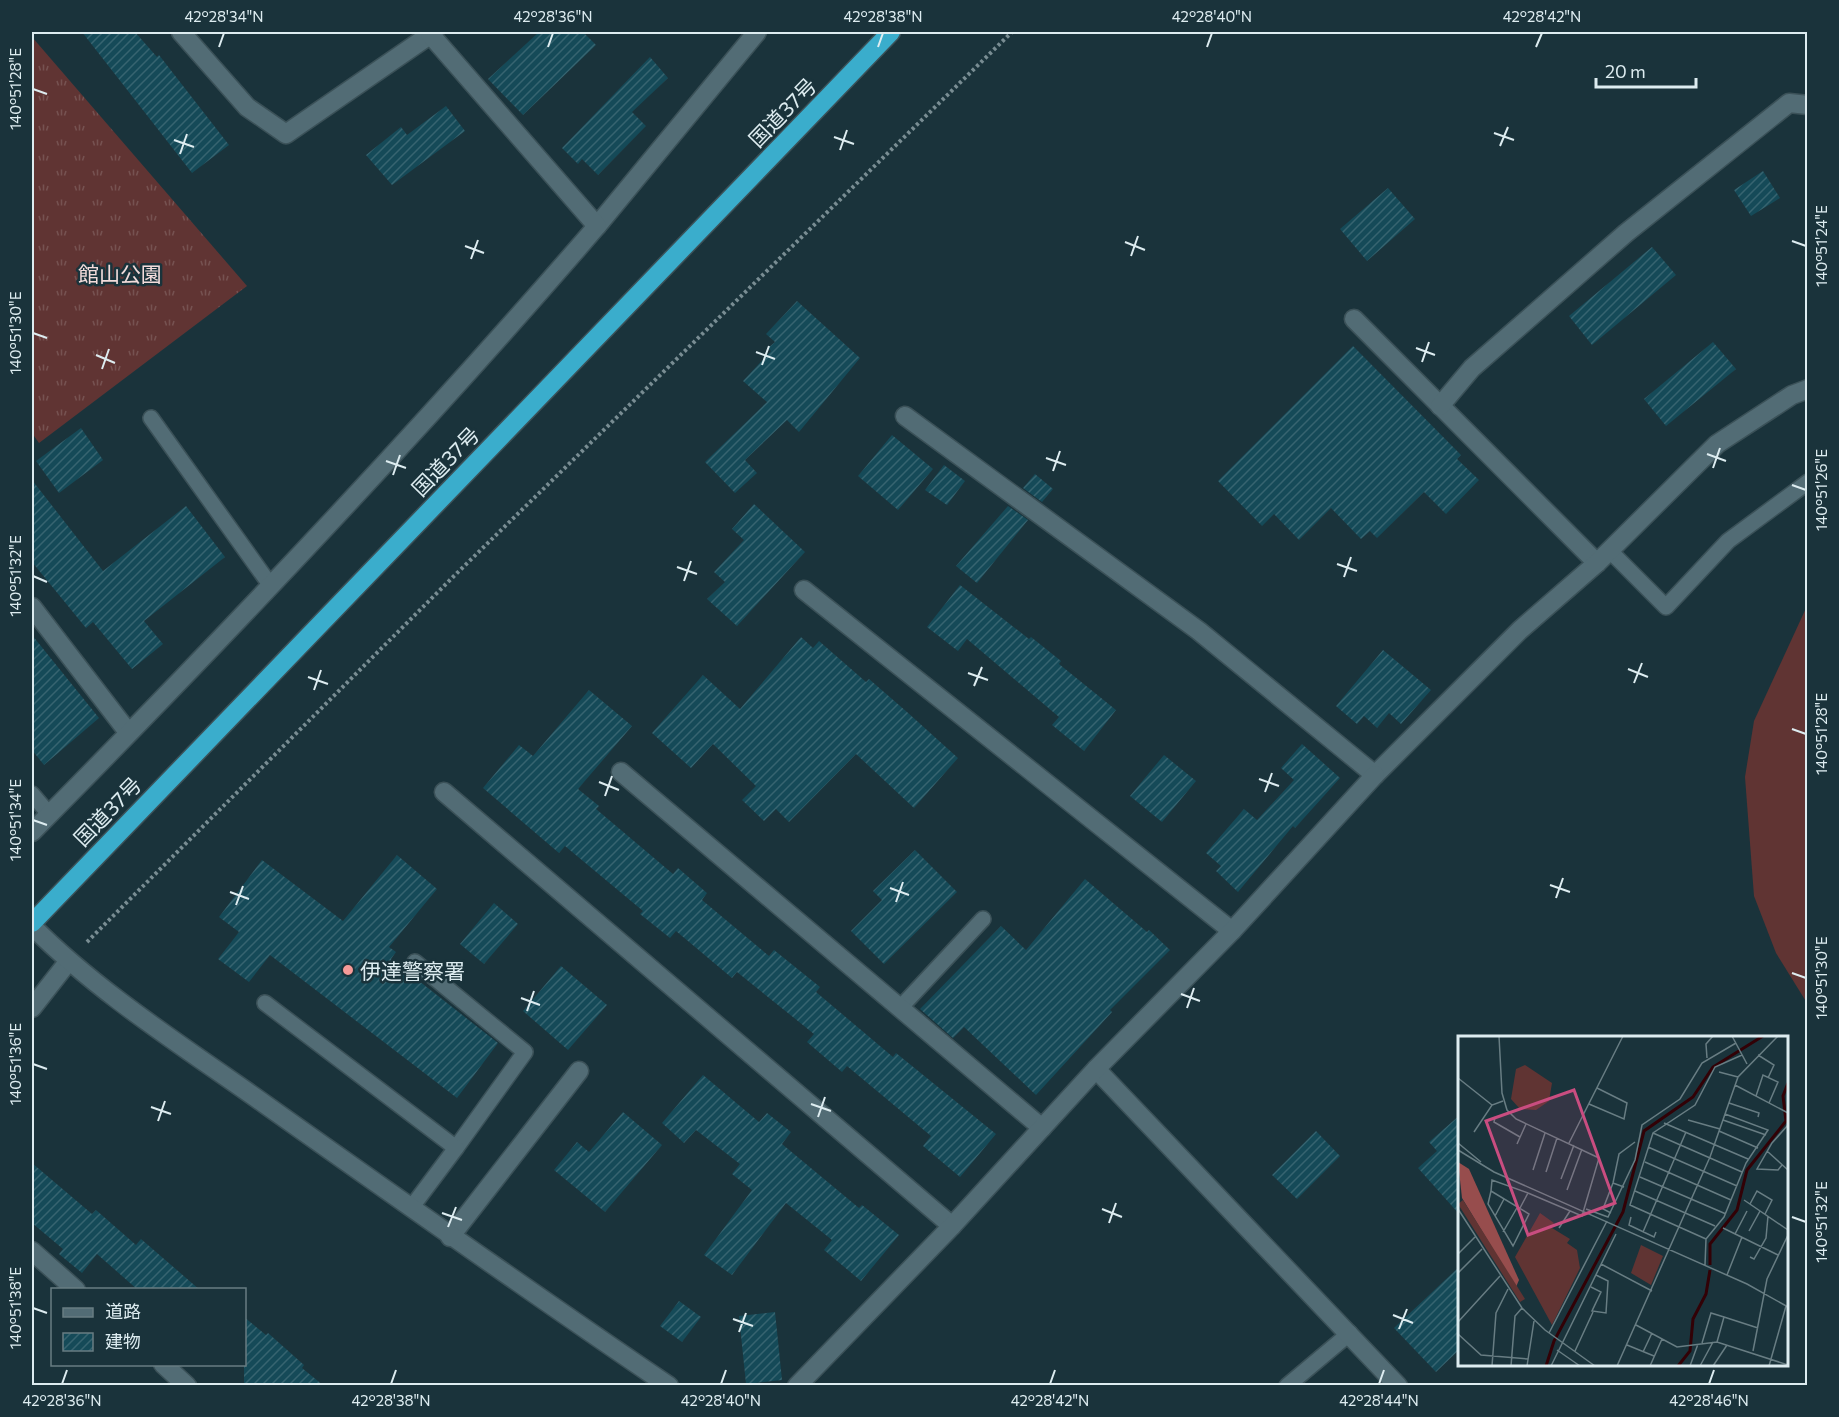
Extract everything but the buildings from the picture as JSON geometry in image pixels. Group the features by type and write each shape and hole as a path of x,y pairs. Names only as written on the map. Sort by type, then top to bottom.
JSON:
{"highway":[{"name":"国道37号","path":"32,925 891,32"}],"street":[{"path":"181,32 247,107 286,134 432,33 597,226"},
{"path":"32,832 271,586 530,304 758,32"},
{"path":"1440,406 1472,368 1626,233 1789,103 1808,105"},
{"path":"1354,319 1440,406 1603,556"},
{"path":"797,1386 952,1226 1096,1069 1232,931 1375,775 1520,630 1603,556 1717,444 1791,395 1808,389"},
{"path":"905,416 1199,631 1375,775"},
{"path":"804,590 1232,931"},
{"path":"32,607 129,732"},
{"path":"621,772 1041,1128"},
{"path":"444,792 952,1226"},
{"path":"32,925 68,962 450,1237 669,1386"},
{"path":"32,1008 68,962"},
{"path":"1096,1069 1350,1333 1398,1386"},
{"path":"450,1237 579,1071"},
{"path":"32,1251 74,1288"},
{"path":"164,1366 187,1386"}],"lane":[{"path":"151,418 271,586"},
{"path":"1603,556 1666,607 1728,541 1808,482"},
{"path":"32,794 50,814"},
{"path":"900,1008 982,919"},
{"path":"411,1208 525,1052 416,962"},
{"path":"265,1003 456,1148"},
{"path":"1287,1386 1350,1333"}],"path":[{"path":"68,962 444,586 1012,32"}],"green space":[{"name":"館山公園","path":"32,37 247,286 39,443 32,433"},
{"path":"1807,606 1807,1003 1776,953 1754,896 1745,777 1754,721"}],"place":[{"name":"伊達警察署","path":"348,970"}]}
